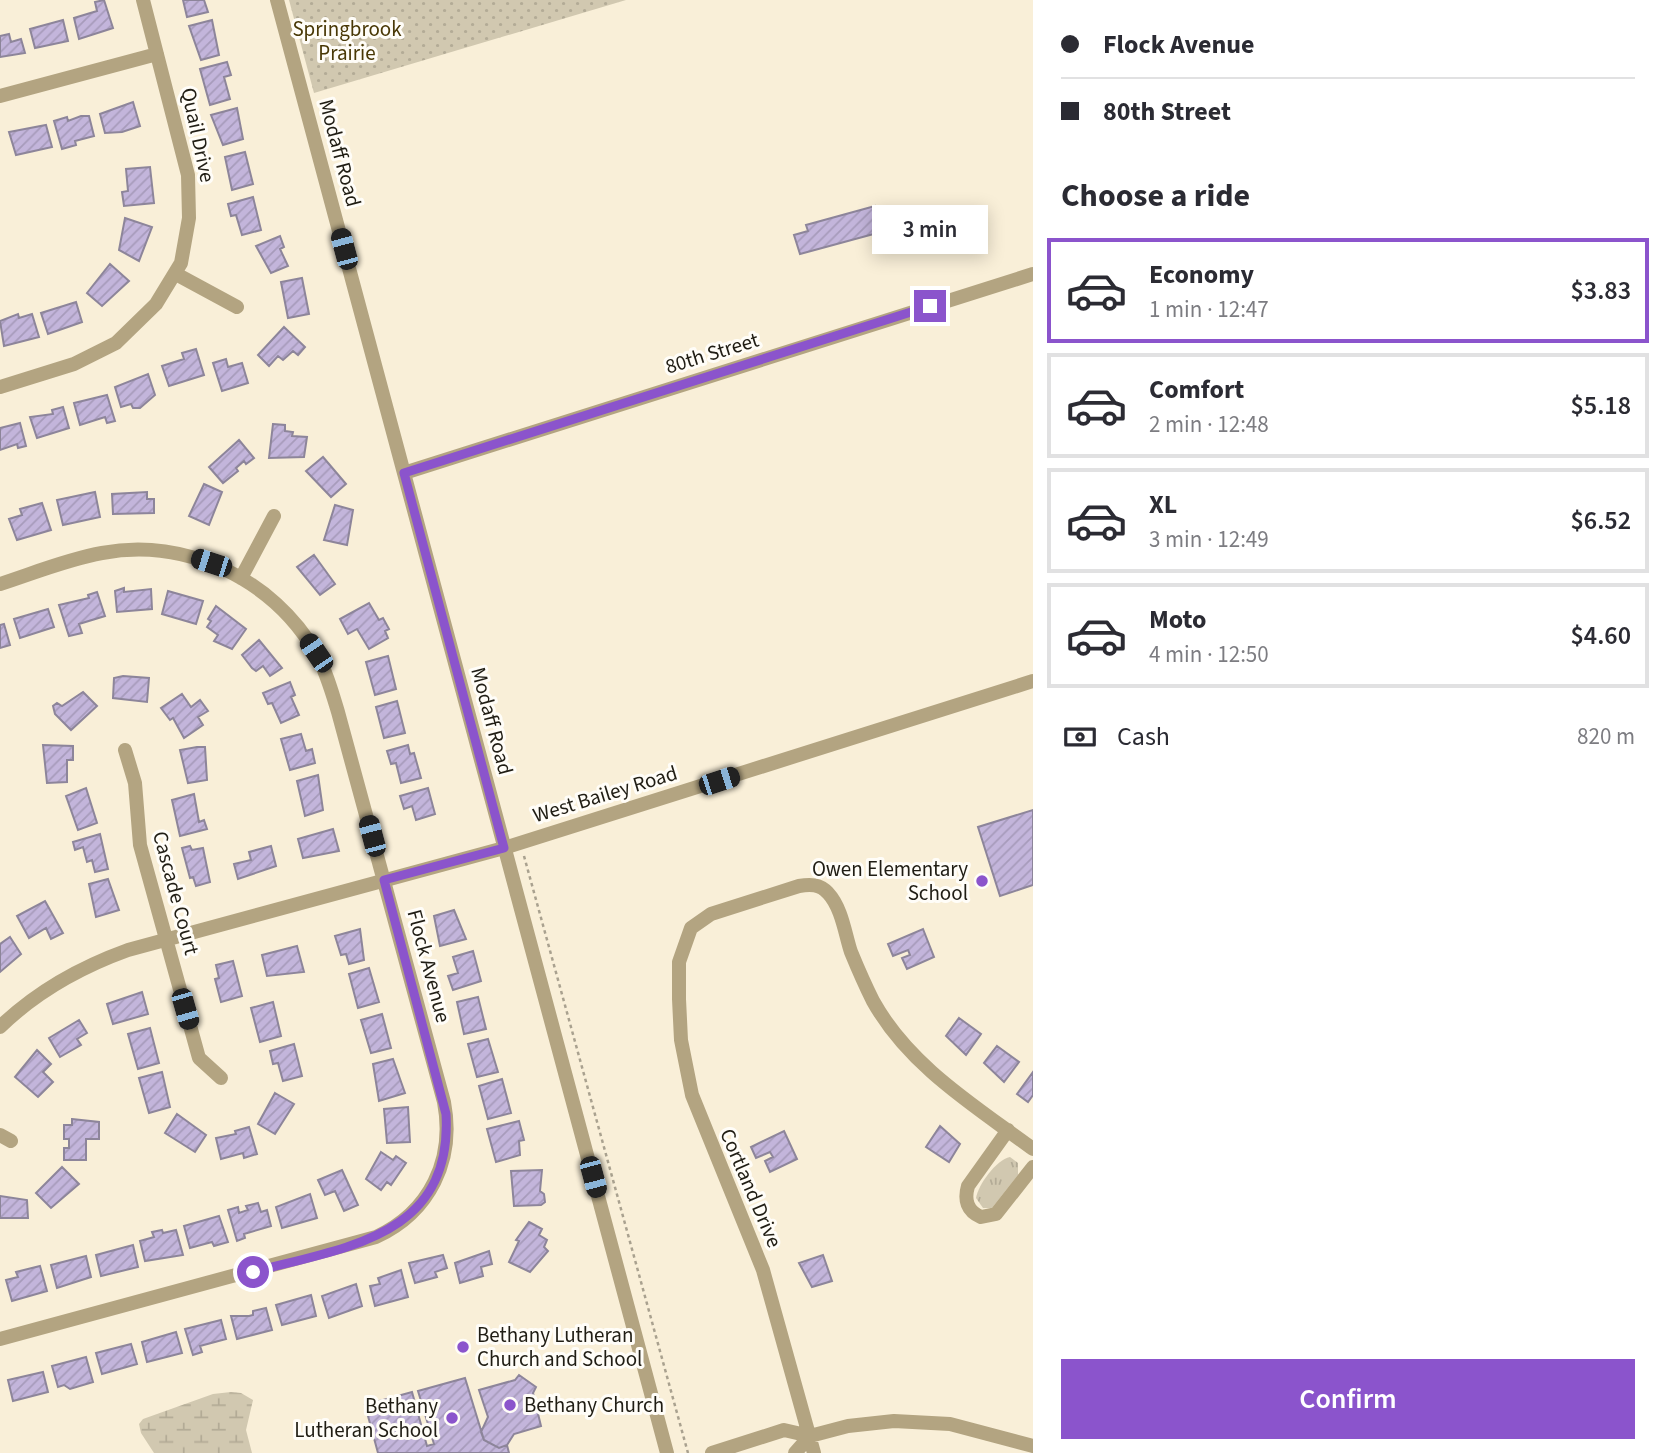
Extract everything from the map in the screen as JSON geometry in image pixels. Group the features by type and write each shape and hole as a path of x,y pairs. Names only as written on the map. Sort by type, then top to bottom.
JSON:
{"street":[{"name":"Quail Drive","path":"0,387 74,364 116,342 156,304 176,274 183,255 190,193 184,156 143,0"},
{"name":"Modaff Road","path":"277,0 667,1453"},
{"path":"0,96 157,54"},
{"path":"176,274 237,307"},
{"name":"80th Street","path":"404,473 1033,274"},
{"path":"241,578 274,516"},
{"name":"Flock Avenue","path":"0,584 103,553 133,550 190,556 241,578 274,602 300,629 316,653 338,712 446,1114 445,1154 425,1200 388,1232 360,1243 0,1339"},
{"name":"West Bailey Road","path":"0,1027 39,995 74,974 113,956 166,939 504,848 1033,681"},
{"name":"Cascade Court","path":"125,750 135,783 138,834 199,1058 221,1078"},
{"name":"Cortland Drive","path":"814,1453 763,1269 704,1130 692,1095 681,1040 679,999 679,962 687,936 697,923 711,914 807,884 822,888 835,904 862,979 875,1004 903,1044 940,1080 1008,1130"},
{"path":"1033,1149 1008,1130 968,1186 965,1194 970,1209 981,1217 996,1214 1033,1167"},
{"path":"712,1453 784,1430 810,1436 848,1426 919,1421 950,1424 1033,1446"},
{"path":"795,1453 810,1436"}],"path":[{"path":"520,843 688,1453"}],"green space":[{"name":"Springbrook Prairie","path":"289,0 626,0 314,93"},
{"path":"1010,1157 1018,1163 1018,1175 992,1208 983,1208 976,1198 980,1187 994,1168"},
{"path":"241,1393 253,1400 246,1430 252,1453 154,1453 141,1433 139,1424 143,1419 213,1394"}],"building":[{"path":"104,0 113,28 79,39 74,18 97,11 95,2"},
{"path":"183,0 204,0 208,12 187,17"},
{"path":"63,20 68,41 35,48 30,29"},
{"path":"212,20 219,55 201,60 189,26"},
{"path":"9,34 11,42 21,39 25,53 0,57 0,36"},
{"path":"227,62 231,75 224,77 230,99 210,105 200,69"},
{"path":"133,102 140,126 122,132 105,133 100,114"},
{"path":"237,108 243,139 223,145 211,115"},
{"path":"89,116 94,136 75,141 76,145 62,149 54,121 67,117 68,121"},
{"path":"46,125 52,147 16,155 9,132"},
{"path":"245,152 253,184 232,190 225,157"},
{"path":"150,167 154,203 124,206 122,192 128,191 126,169"},
{"path":"253,197 261,230 242,235 236,215 231,216 228,204"},
{"path":"875,206 881,232 800,254 794,235 808,231 806,225"},
{"path":"125,218 152,227 139,261 119,250"},
{"path":"280,236 284,247 280,249 288,266 271,273 256,246"},
{"path":"110,264 129,281 102,306 87,293"},
{"path":"302,278 309,314 288,318 281,282"},
{"path":"76,302 82,322 48,334 41,313"},
{"path":"18,314 19,318 32,314 39,337 4,346 0,321"},
{"path":"284,327 305,347 298,355 293,351 283,360 278,356 269,366 258,355"},
{"path":"196,349 204,375 169,386 162,366 184,359 182,353"},
{"path":"226,359 228,367 242,363 248,383 222,391 213,363"},
{"path":"148,374 155,395 140,408 133,408 131,404 121,407 115,387"},
{"path":"107,395 115,421 107,423 105,417 80,425 74,403"},
{"path":"63,407 69,428 37,438 30,417 53,414 52,410"},
{"path":"20,423 26,446 18,448 17,444 0,450 0,428"},
{"path":"273,424 285,425 285,431 293,432 292,436 307,437 304,457 269,458"},
{"path":"239,440 254,458 246,464 244,461 236,468 238,471 223,483 209,467"},
{"path":"323,457 346,484 331,497 306,471"},
{"path":"204,484 222,492 209,525 189,516"},
{"path":"95,492 100,517 63,525 57,500"},
{"path":"147,492 147,499 154,499 154,513 113,514 112,494"},
{"path":"42,503 51,530 17,540 9,519 22,515 20,509"},
{"path":"335,505 353,510 347,545 324,540"},
{"path":"314,555 335,584 320,595 297,567"},
{"path":"124,588 124,592 151,589 152,609 117,612 115,591"},
{"path":"168,591 203,601 196,624 162,614"},
{"path":"97,592 105,616 79,624 82,633 69,636 59,605 89,598 88,595"},
{"path":"369,603 379,620 383,618 389,629 385,631 388,638 369,649 357,629 348,634 340,619"},
{"path":"216,606 246,629 232,649 214,641 218,635 207,627 211,621 208,619"},
{"path":"48,609 54,627 20,638 14,619"},
{"path":"4,624 10,645 0,648 0,625"},
{"path":"259,640 282,668 270,676 263,666 256,671 252,668 242,655"},
{"path":"388,656 396,689 375,695 366,662"},
{"path":"114,678 149,678 147,702 113,698"},
{"path":"290,682 295,695 291,697 299,715 281,723 272,703 268,704 263,693"},
{"path":"83,692 97,706 71,730 55,714 53,706 57,703 62,706"},
{"path":"182,694 191,707 200,700 208,711 198,717 203,725 184,738 173,718 170,720 161,708"},
{"path":"397,701 405,733 384,738 376,707"},
{"path":"301,734 306,751 312,749 315,763 290,770 281,739"},
{"path":"43,745 73,746 73,760 67,760 67,782 47,783"},
{"path":"408,745 410,754 414,753 421,778 401,783 396,763 391,764 387,751"},
{"path":"205,747 207,780 188,783 180,750"},
{"path":"318,775 323,810 305,816 297,781"},
{"path":"86,788 97,823 78,830 66,796"},
{"path":"428,788 435,814 416,820 412,806 404,809 400,796"},
{"path":"194,794 199,822 204,820 207,829 180,836 172,800"},
{"path":"1033,810 1033,885 1000,896 978,827"},
{"path":"333,829 339,851 303,858 298,839"},
{"path":"100,834 108,869 95,872 92,860 87,862 83,847 75,850 73,842"},
{"path":"190,846 192,850 203,848 210,882 196,886 193,877 190,878 182,848"},
{"path":"271,846 276,866 238,879 234,864 251,860 249,852"},
{"path":"108,879 119,910 96,917 89,884"},
{"path":"45,901 63,933 51,939 46,928 29,938 17,916"},
{"path":"454,910 466,939 440,946 434,916"},
{"path":"360,929 364,960 349,964 346,954 341,955 335,936"},
{"path":"923,929 934,957 907,969 902,958 910,955 908,950 893,956 888,944"},
{"path":"10,937 21,954 0,972 0,944"},
{"path":"297,946 304,972 267,976 262,955"},
{"path":"473,951 481,981 453,990 448,976 458,973 453,957"},
{"path":"233,961 242,996 221,1002 215,979 219,978 216,965"},
{"path":"369,968 379,1002 358,1008 349,974"},
{"path":"142,992 148,1014 113,1024 107,1004"},
{"path":"478,997 486,1029 464,1034 457,1002"},
{"path":"273,1002 281,1036 260,1042 251,1008"},
{"path":"382,1014 391,1048 371,1053 361,1020"},
{"path":"959,1018 981,1034 966,1055 946,1036"},
{"path":"79,1020 87,1033 77,1039 81,1045 60,1057 49,1038"},
{"path":"150,1028 159,1063 138,1069 128,1034"},
{"path":"488,1039 498,1072 477,1077 468,1044"},
{"path":"294,1044 302,1076 283,1081 278,1063 273,1064 270,1051"},
{"path":"997,1046 1019,1062 1004,1082 984,1063"},
{"path":"37,1050 51,1064 43,1072 53,1082 38,1097 15,1077"},
{"path":"393,1059 405,1093 379,1101 373,1064"},
{"path":"162,1072 170,1107 149,1113 139,1078"},
{"path":"1033,1072 1033,1095 1028,1102 1017,1094"},
{"path":"502,1079 511,1113 488,1119 479,1086"},
{"path":"275,1093 294,1104 275,1134 258,1124"},
{"path":"408,1107 410,1142 387,1143 384,1109"},
{"path":"177,1114 206,1135 195,1152 165,1133"},
{"path":"72,1119 99,1122 99,1139 86,1139 86,1160 64,1160 64,1148 69,1148 69,1139 64,1139 64,1125 72,1125"},
{"path":"519,1121 524,1140 519,1141 520,1155 496,1162 487,1129"},
{"path":"940,1126 960,1144 949,1162 926,1147"},
{"path":"249,1127 257,1154 244,1158 243,1153 221,1159 216,1138 236,1134 235,1131"},
{"path":"784,1131 797,1159 770,1172 765,1161 773,1157 770,1152 756,1158 751,1147"},
{"path":"381,1152 393,1160 396,1156 406,1163 391,1185 387,1182 381,1190 366,1179"},
{"path":"62,1167 79,1184 51,1208 36,1193"},
{"path":"342,1170 358,1205 344,1211 335,1191 325,1195 318,1180"},
{"path":"542,1170 540,1191 544,1194 545,1202 541,1205 514,1206 511,1171"},
{"path":"310,1194 317,1218 282,1228 276,1207"},
{"path":"0,1196 27,1200 28,1218 0,1218"},
{"path":"258,1203 261,1212 267,1210 271,1226 244,1234 245,1238 237,1241 228,1210 238,1207 239,1213 248,1210 246,1206"},
{"path":"219,1216 228,1242 214,1246 212,1242 190,1248 184,1226"},
{"path":"529,1222 542,1229 539,1235 547,1240 544,1247 548,1251 530,1272 509,1262 519,1241 516,1240"},
{"path":"162,1230 163,1233 176,1230 183,1255 145,1261 140,1241 154,1237 152,1232"},
{"path":"133,1245 138,1267 101,1276 96,1255"},
{"path":"489,1251 492,1264 481,1267 483,1276 460,1283 455,1263"},
{"path":"443,1255 447,1268 435,1272 437,1277 415,1283 409,1263"},
{"path":"823,1255 832,1281 812,1287 799,1263"},
{"path":"86,1256 91,1277 57,1288 51,1265"},
{"path":"40,1266 47,1291 12,1301 6,1280 18,1277 16,1272"},
{"path":"401,1270 408,1297 375,1306 370,1286 380,1284 378,1278"},
{"path":"356,1284 362,1306 329,1318 322,1296"},
{"path":"311,1295 316,1316 282,1325 276,1305"},
{"path":"266,1308 272,1330 237,1339 231,1316 249,1316 253,1315 253,1311"},
{"path":"221,1320 226,1339 200,1346 202,1352 193,1355 185,1329"},
{"path":"176,1332 182,1353 147,1362 142,1342"},
{"path":"131,1344 137,1364 102,1374 96,1353"},
{"path":"86,1357 93,1382 70,1389 64,1385 58,1387 52,1366"},
{"path":"43,1372 48,1392 13,1401 8,1380"},
{"name":"Bethany Church","path":"519,1375 536,1387 533,1393 541,1426 514,1434 507,1445 499,1448 484,1440 481,1432 488,1417 479,1390 515,1380"},
{"name":"Bethany Lutheran School","path":"465,1378 484,1440 499,1448 507,1445 509,1453 378,1453 365,1405 412,1392 427,1446 434,1444 418,1391"}],"place":[{"name":"Owen Elementary School","path":"982,881"},
{"name":"Bethany Lutheran Church and School","path":"463,1347"},
{"name":"Bethany Church","path":"510,1405"},
{"name":"Bethany Lutheran School","path":"452,1418"}],"route":[{"path":"253,1272 360,1243 388,1232 417,1209 434,1185 445,1154 446,1114 384,880 504,848 404,473 930,306"}]}
